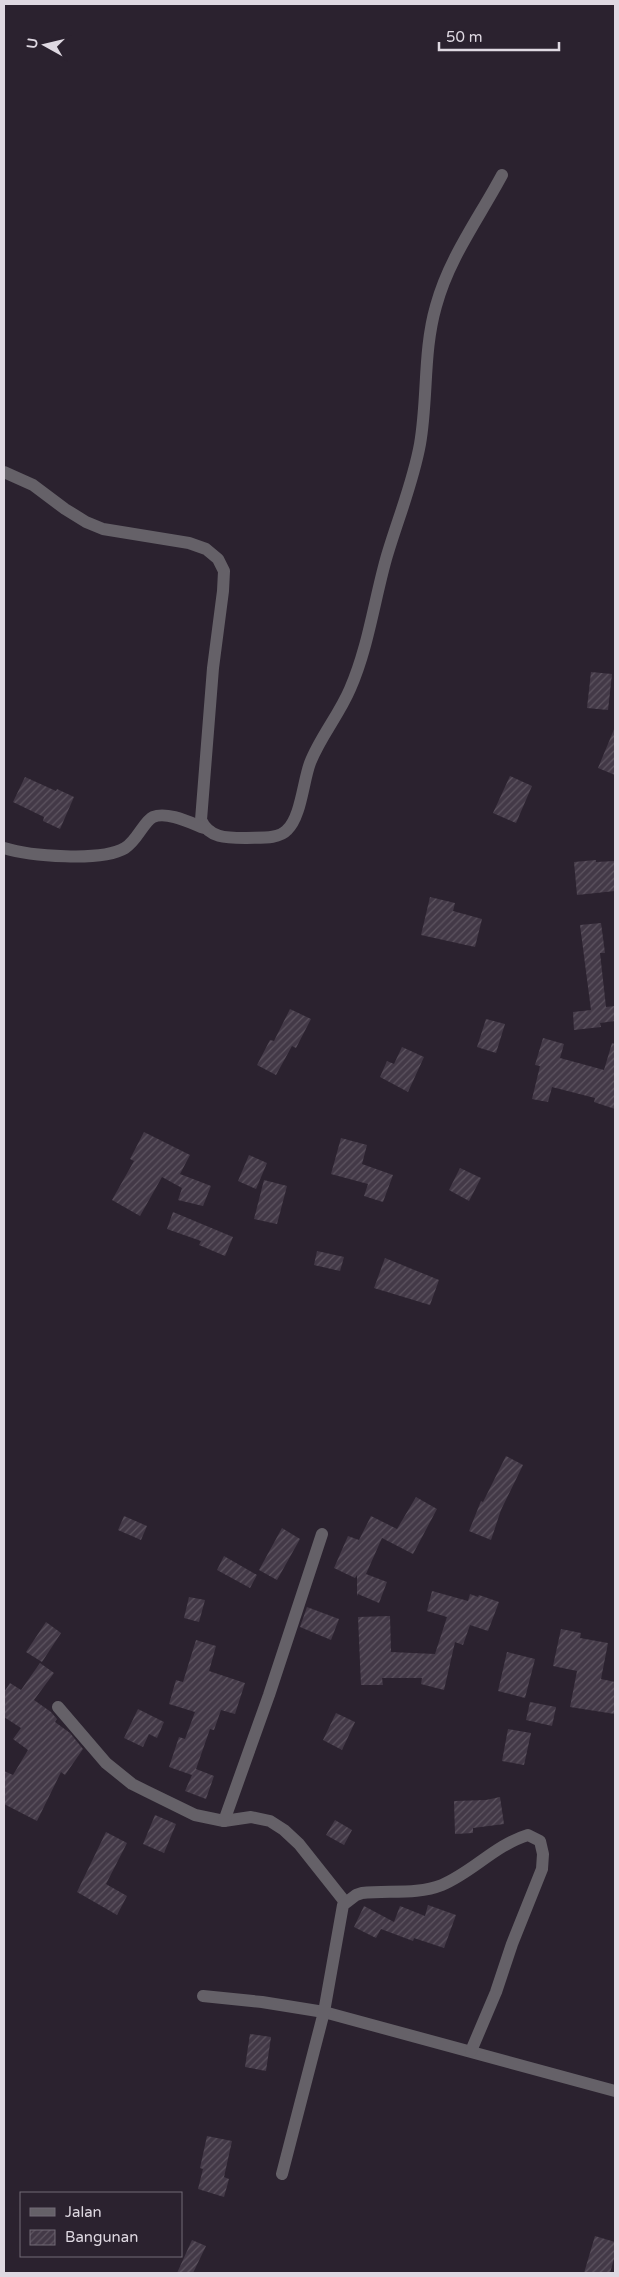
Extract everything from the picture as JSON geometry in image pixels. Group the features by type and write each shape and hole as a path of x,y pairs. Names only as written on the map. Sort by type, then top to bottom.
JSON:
{"street":[{"path":"4,848 58,856 104,854 123,849 132,842 154,816 166,816 204,828 212,834 221,837 283,834 293,821 311,762 350,690 369,631 386,560 420,444 428,346 435,308 441,289 450,265 502,174"},
{"path":"4,472 33,484 65,509 86,522 103,529 189,544 206,549 218,558 224,571 223,591 201,808 201,820 204,828"},
{"path":"224,1821 269,1695 322,1534"},
{"path":"58,1707 106,1763 132,1784 195,1815 224,1821 251,1817 270,1821 284,1830 299,1844 345,1902"},
{"path":"282,2174 324,2012 342,1909 345,1902 362,1894 425,1891 459,1877 493,1852 528,1835 540,1842 543,1854 542,1869 512,1944 496,1992 471,2051"},
{"path":"203,1996 324,2012 615,2091"}],"building":[{"path":"591,672 612,674 608,710 587,708"},
{"path":"615,727 615,775 598,768"},
{"path":"510,776 532,786 516,823 493,813"},
{"path":"25,777 74,797 60,829 43,821 44,817 13,802"},
{"path":"596,860 596,862 615,861 615,891 577,895 574,862"},
{"path":"430,897 455,903 453,911 482,919 475,947 421,935"},
{"path":"601,923 605,953 600,953 606,1007 615,1006 615,1021 600,1023 601,1027 574,1030 573,1012 591,1010 580,925"},
{"path":"290,1009 311,1019 296,1048 292,1046 276,1075 257,1065 270,1040 274,1041"},
{"path":"486,1019 505,1024 496,1053 477,1047"},
{"path":"543,1038 564,1044 560,1058 604,1070 612,1043 615,1044 615,1109 594,1102 595,1098 552,1087 548,1102 532,1099 540,1066 535,1065"},
{"path":"402,1047 424,1057 408,1092 380,1077 387,1061 394,1064"},
{"path":"144,1132 190,1155 180,1174 211,1186 203,1206 178,1200 182,1188 162,1177 140,1216 112,1200 134,1161 130,1159"},
{"path":"341,1138 367,1145 362,1164 393,1175 383,1202 364,1196 368,1184 331,1174"},
{"path":"249,1155 267,1163 256,1189 238,1181"},
{"path":"460,1168 481,1178 469,1201 449,1190"},
{"path":"264,1180 287,1186 277,1224 254,1219"},
{"path":"173,1212 233,1237 225,1256 199,1245 201,1241 167,1229"},
{"path":"317,1251 344,1257 340,1271 314,1265"},
{"path":"385,1258 439,1280 430,1305 374,1288"},
{"path":"506,1456 523,1465 501,1510 491,1540 469,1531 481,1501 483,1502"},
{"path":"416,1497 437,1509 413,1554 382,1538 366,1574 387,1582 379,1603 358,1594 357,1596 357,1575 355,1578 334,1568 348,1536 359,1540 371,1516 397,1529"},
{"path":"124,1516 147,1526 141,1540 118,1530"},
{"path":"282,1528 300,1539 277,1580 259,1570"},
{"path":"224,1556 257,1575 250,1588 217,1570"},
{"path":"432,1591 468,1601 470,1594 499,1602 488,1631 470,1625 463,1645 455,1642 444,1690 421,1684 422,1678 382,1678 383,1685 361,1685 358,1617 390,1616 391,1652 435,1654 447,1617 427,1611"},
{"path":"189,1597 205,1600 199,1622 184,1618"},
{"path":"307,1607 339,1619 331,1640 300,1627"},
{"path":"46,1622 61,1633 42,1662 26,1652"},
{"path":"561,1629 581,1633 580,1638 608,1643 601,1679 615,1682 615,1714 570,1707 577,1671 553,1666"},
{"path":"196,1640 216,1646 209,1671 245,1683 235,1714 221,1710 214,1730 210,1729 196,1769 214,1776 206,1799 185,1791 192,1775 169,1767 179,1737 185,1739 195,1712 169,1704 176,1680 183,1682"},
{"path":"507,1652 535,1659 525,1698 498,1691"},
{"path":"40,1663 54,1673 34,1700 51,1712 57,1719 55,1722 70,1733 83,1749 65,1775 61,1772 37,1821 4,1804 4,1771 13,1775 28,1750 13,1739 21,1728 4,1717 4,1692 10,1683 21,1690"},
{"path":"530,1702 556,1707 552,1726 526,1720"},
{"path":"138,1709 164,1722 157,1738 149,1734 143,1747 124,1738"},
{"path":"336,1713 355,1722 342,1750 323,1740"},
{"path":"508,1729 531,1733 524,1765 502,1761"},
{"path":"500,1797 504,1824 473,1828 473,1833 455,1834 454,1801 486,1800"},
{"path":"155,1815 176,1824 164,1853 143,1844"},
{"path":"335,1820 352,1830 344,1845 326,1835"},
{"path":"106,1832 127,1843 106,1884 127,1896 117,1915 77,1892"},
{"path":"428,1905 456,1915 444,1948 414,1938 413,1941 381,1929 376,1938 354,1927 364,1906 394,1922 400,1906 425,1916"},
{"path":"250,2034 271,2037 266,2071 245,2067"},
{"path":"207,2136 232,2141 224,2177 229,2179 224,2197 198,2189 203,2169 200,2168"},
{"path":"595,2236 615,2242 615,2255 610,2273 584,2273"},
{"path":"192,2240 206,2246 193,2273 177,2273"}]}
